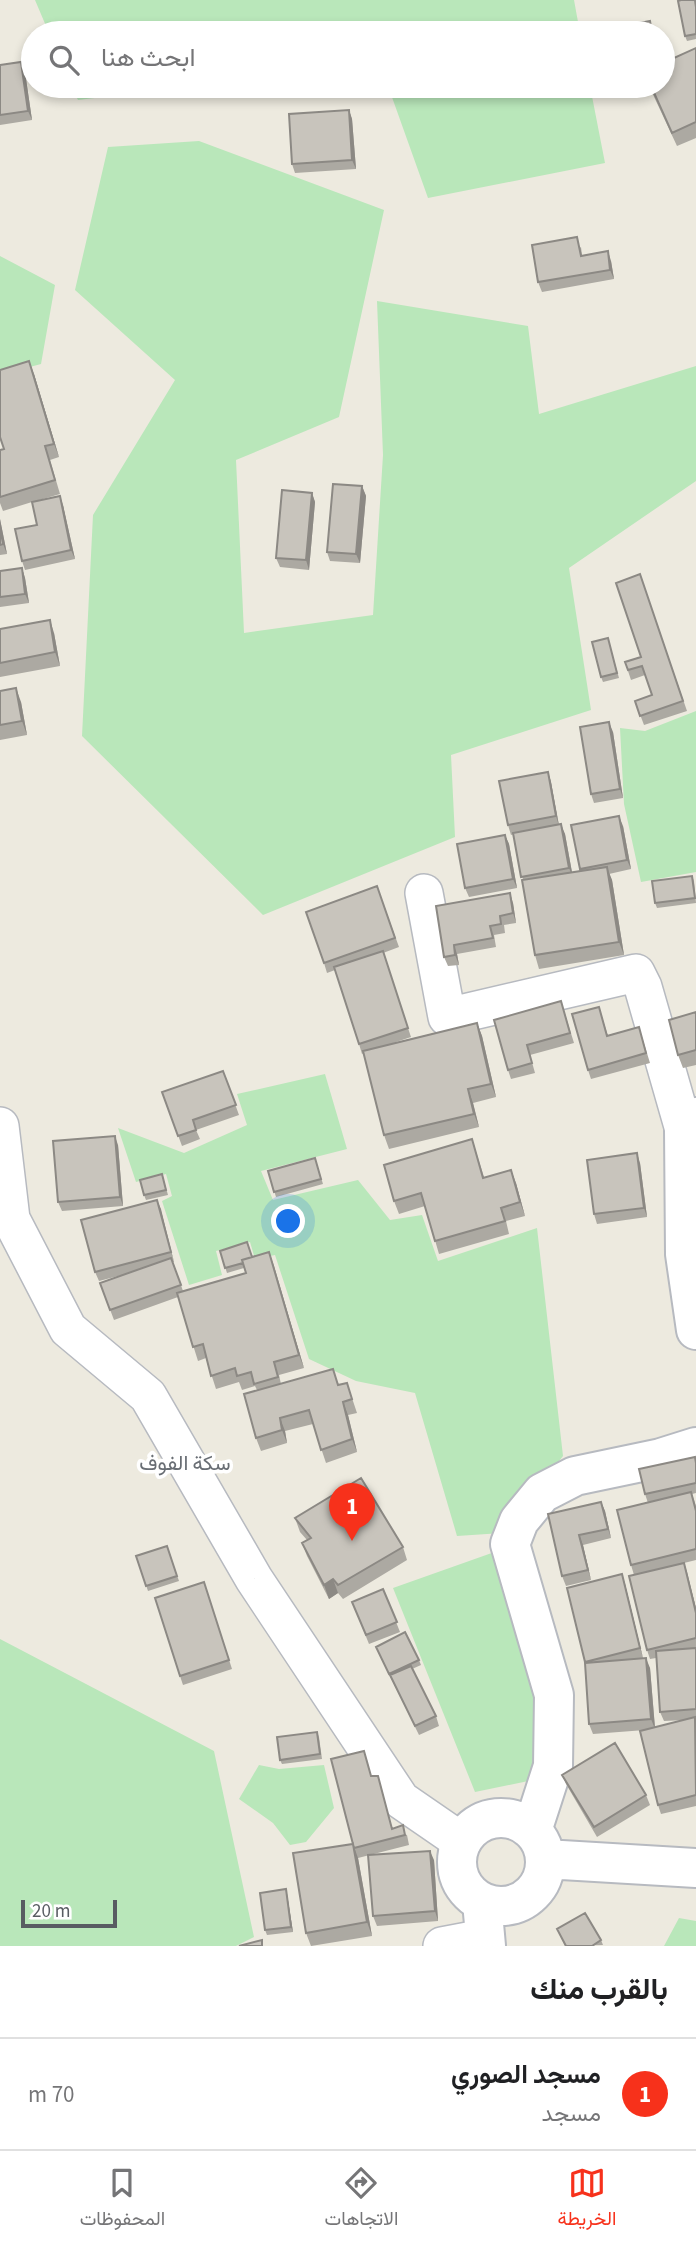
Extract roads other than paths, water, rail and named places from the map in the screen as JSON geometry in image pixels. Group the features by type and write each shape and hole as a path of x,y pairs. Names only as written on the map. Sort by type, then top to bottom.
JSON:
{"street":[{"path":"424,893 447,1017 636,974 690,1123 685,1254 696,1330"},
{"path":"0,1126 11,1219 68,1329 148,1396 254,1579 401,1800 462,1842"},
{"path":"442,1946 484,1928 497,1906 512,1905 526,1899 543,1874 539,1845 553,1766 554,1695 510,1544 519,1521 542,1493 575,1476 662,1458 696,1447"},
{"path":"484,1928 462,1882 458,1855 462,1842 471,1831 482,1823 495,1819 521,1823 539,1845 696,1868"}],"place":[{"name":"مسجد الصوري","path":"352,1541"}],"district":[{"name":"سكة الفوف","path":"185,1463"}]}
